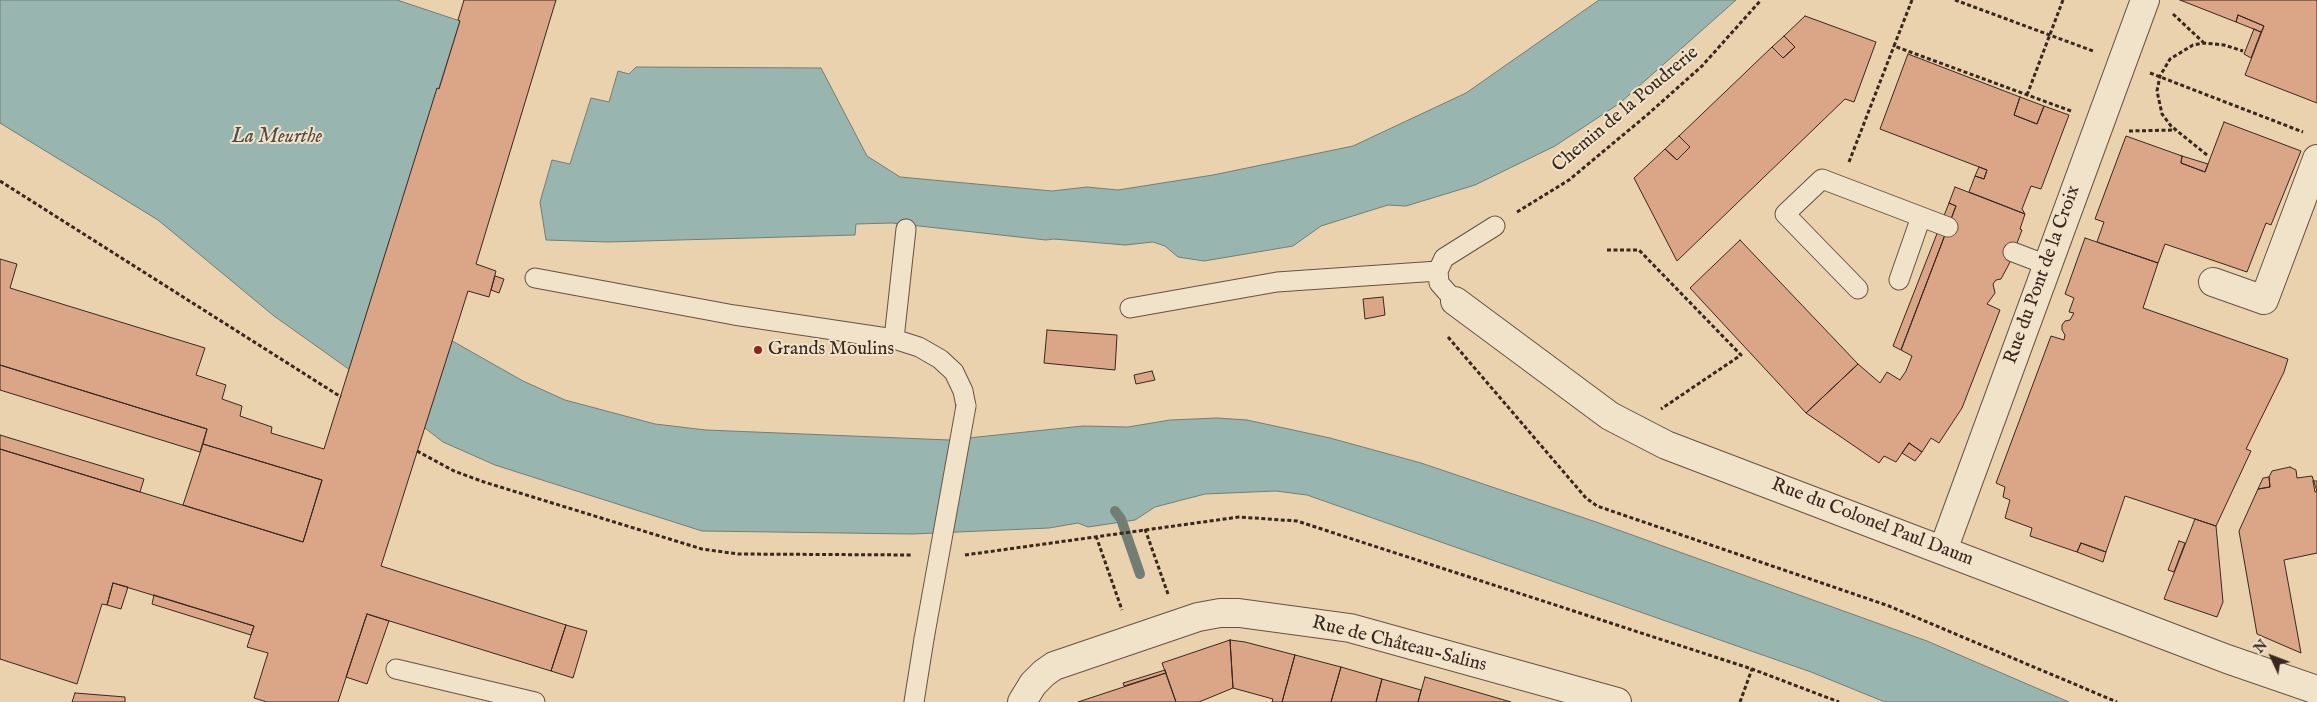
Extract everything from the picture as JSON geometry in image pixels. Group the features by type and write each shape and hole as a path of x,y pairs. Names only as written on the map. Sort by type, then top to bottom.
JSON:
{"street":[{"name":"Rue du Pont de la Croix","path":"1943,550 2145,0"},
{"path":"2213,282 2264,300 2312,146"},
{"name":"Rue du Colonel Paul Daum","path":"1455,301 1603,410 1632,429 1666,444 2227,659 2317,690"},
{"name":"Rue de Château-Salins","path":"1022,702 1033,684 1054,666 1198,618 1220,613 1240,613 1350,628 1617,702"}],"lane":[{"path":"1858,289 1785,214 1822,178 1948,227"},
{"path":"1899,280 1921,217"},
{"path":"1455,301 1438,283 1438,271 1444,258 1495,226"},
{"path":"894,339 906,229"},
{"path":"2013,252 2047,265"},
{"path":"1130,308 1277,282 1438,271"},
{"path":"535,278 734,315 894,339 919,347 940,359 954,372 963,391 966,406 914,702"},
{"path":"396,669 534,702"}],"path":[{"name":"Chemin de la Poudrerie","path":"1495,226 1568,180 1647,115 1702,66 1761,0"},
{"path":"1840,185 1912,0"},
{"path":"1956,0 2160,76 2312,146"},
{"path":"2026,95 2063,0"},
{"path":"2207,155 2175,130 2162,114 2158,103 2157,91 2160,76 2170,59 2193,45 2204,42 2224,45 2243,51"},
{"path":"1894,46 2132,132 2148,129 2175,130"},
{"path":"0,181 341,397"},
{"path":"1607,250 1639,250 1741,355 1632,429"},
{"path":"1455,301 1437,324 1586,498 1597,506 1889,606 2117,702"},
{"path":"417,451 454,471 484,482 702,549 738,554 916,555"},
{"path":"955,555 1239,517 1297,520 1752,669 1839,702"},
{"path":"1143,529 1160,572"},
{"path":"1096,536 1113,583"},
{"path":"1740,702 1752,669"}],"water":[{"name":"La Meurthe","path":"0,0 397,0 460,21 373,296 523,381 565,400 655,424 706,430 949,440 1083,426 1128,427 1170,420 1217,418 1247,420 1330,438 1421,463 1596,522 1927,641 2069,702 1885,702 1811,672 1307,495 1276,491 1205,494 1155,507 1135,520 1088,527 1078,523 1049,528 912,534 702,531 495,465 443,442 350,370 274,316 158,220 0,123"},
{"path":"1599,0 1736,0 1620,103 1555,146 1475,185 1406,206 1388,205 1321,226 1293,246 1204,261 1178,257 1165,246 1153,242 1125,245 1054,239 1046,240 892,223 856,224 855,235 608,242 546,240 540,202 552,160 570,164 591,98 609,102 618,71 629,74 636,67 821,68 867,156 900,177 1052,191 1087,187 1118,190 1213,175 1353,146 1466,93"}],"building":[{"path":"464,0 556,0 476,264 496,271 489,297 468,291 381,566 566,625 551,671 367,614 338,702 267,702 254,698 268,653 247,647 254,626 113,583 107,605 102,604 77,684 0,659 0,449 303,542 322,480 203,444 207,429 0,365 0,259 17,264 10,288 205,348 196,375 226,385 222,399 242,406 240,416 272,427 271,433 324,449 437,88 439,89 460,21 458,20"},
{"path":"2180,0 2317,0 2317,103 2245,75 2264,26 2238,15 2236,22"},
{"path":"2238,15 2264,26 2261,32 2236,22"},
{"path":"1805,16 1876,42 1854,102 1845,99 1677,261 1634,178 1665,149 1677,160 1690,147 1679,136 1772,47 1783,58 1795,47 1784,36"},
{"path":"2254,29 2261,32 2251,58 2244,54"},
{"path":"1784,36 1795,47 1783,58 1772,47"},
{"path":"1908,54 2020,97 2014,115 2037,124 2044,106 2069,115 2041,189 2031,186 2022,209 2025,214 1969,192 1975,176 1984,179 1987,170 1880,129"},
{"path":"2020,97 2044,106 2037,124 2014,115"},
{"path":"2224,122 2301,151 2271,225 2266,223 2247,272 2165,244 2158,263 2097,242 2104,222 2095,219 2126,136 2182,156 2181,163 2205,172"},
{"path":"1679,136 1690,147 1677,160 1665,149"},
{"path":"2182,156 2208,164 2205,172 2181,163"},
{"path":"1979,167 1987,170 1984,179 1975,176"},
{"path":"1955,187 2025,214 2020,229 2022,230 2009,264 2001,279 1996,280 1993,284 1995,293 1987,304 2000,310 1962,408 1939,443 1931,438 1922,452 1909,443 1896,462 1884,456 1879,463 1806,413 1858,364 1880,383 1887,372 1900,380 1906,371 1912,356 1901,350 1956,206 1949,203"},
{"path":"1949,203 1956,206 1901,350 1893,346"},
{"path":"2085,238 2158,263 2143,308 2288,359 2284,372 2246,449 2251,451 2216,526 2125,496 2106,552 2081,543 2077,552 2030,536 2032,528 2005,518 2010,500 2003,497 2005,487 1996,483 2051,336 2064,340 2065,335 2062,325 2065,321 2070,320 2074,313 2069,312 2074,298 2065,294"},
{"path":"1740,240 1858,364 1806,413 1690,288"},
{"path":"495,276 504,279 499,293 491,290"},
{"path":"1383,297 1385,315 1365,319 1363,299"},
{"path":"1047,330 1117,335 1115,370 1044,363"},
{"path":"0,365 207,429 200,452 0,390"},
{"path":"1152,371 1155,380 1136,384 1134,375"},
{"path":"0,435 144,479 140,492 0,449"},
{"path":"1909,443 1922,452 1915,461 1902,453"},
{"path":"203,444 322,480 303,542 183,505"},
{"path":"2290,467 2296,470 2297,478 2312,476 2317,491 2317,553 2284,560 2301,653 2257,634 2239,531 2258,489 2270,487 2269,477 2272,471"},
{"path":"2269,477 2270,487 2258,489 2263,478"},
{"path":"2313,481 2317,481 2317,491 2315,492"},
{"path":"2195,519 2216,526 2223,602 2217,617 2164,599"},
{"path":"2179,541 2185,543 2174,572 2168,570"},
{"path":"2081,543 2106,552 2103,562 2077,552"},
{"path":"113,583 128,587 121,609 107,605"},
{"path":"154,595 254,626 251,635 152,604"},
{"path":"367,614 389,621 367,684 346,677"},
{"path":"566,625 587,631 573,678 551,671"},
{"path":"1230,640 1295,655 1282,702 1272,702 1273,699 1233,688"},
{"path":"1230,640 1233,688 1199,702 1176,702 1162,663"},
{"path":"1295,655 1341,667 1331,702 1282,702"},
{"path":"1341,667 1382,679 1376,702 1331,702"},
{"path":"1165,670 1166,673 1124,686 1123,683"},
{"path":"1166,673 1176,702 1078,702"},
{"path":"1425,677 1511,702 1418,702"},
{"path":"1382,679 1421,690 1418,702 1376,702"},
{"path":"75,693 125,697 125,702 72,702"}],"waterway":[{"path":"1115,511 1121,519 1140,574"}],"place":[{"name":"Grands Moulins","path":"758,350"}]}
